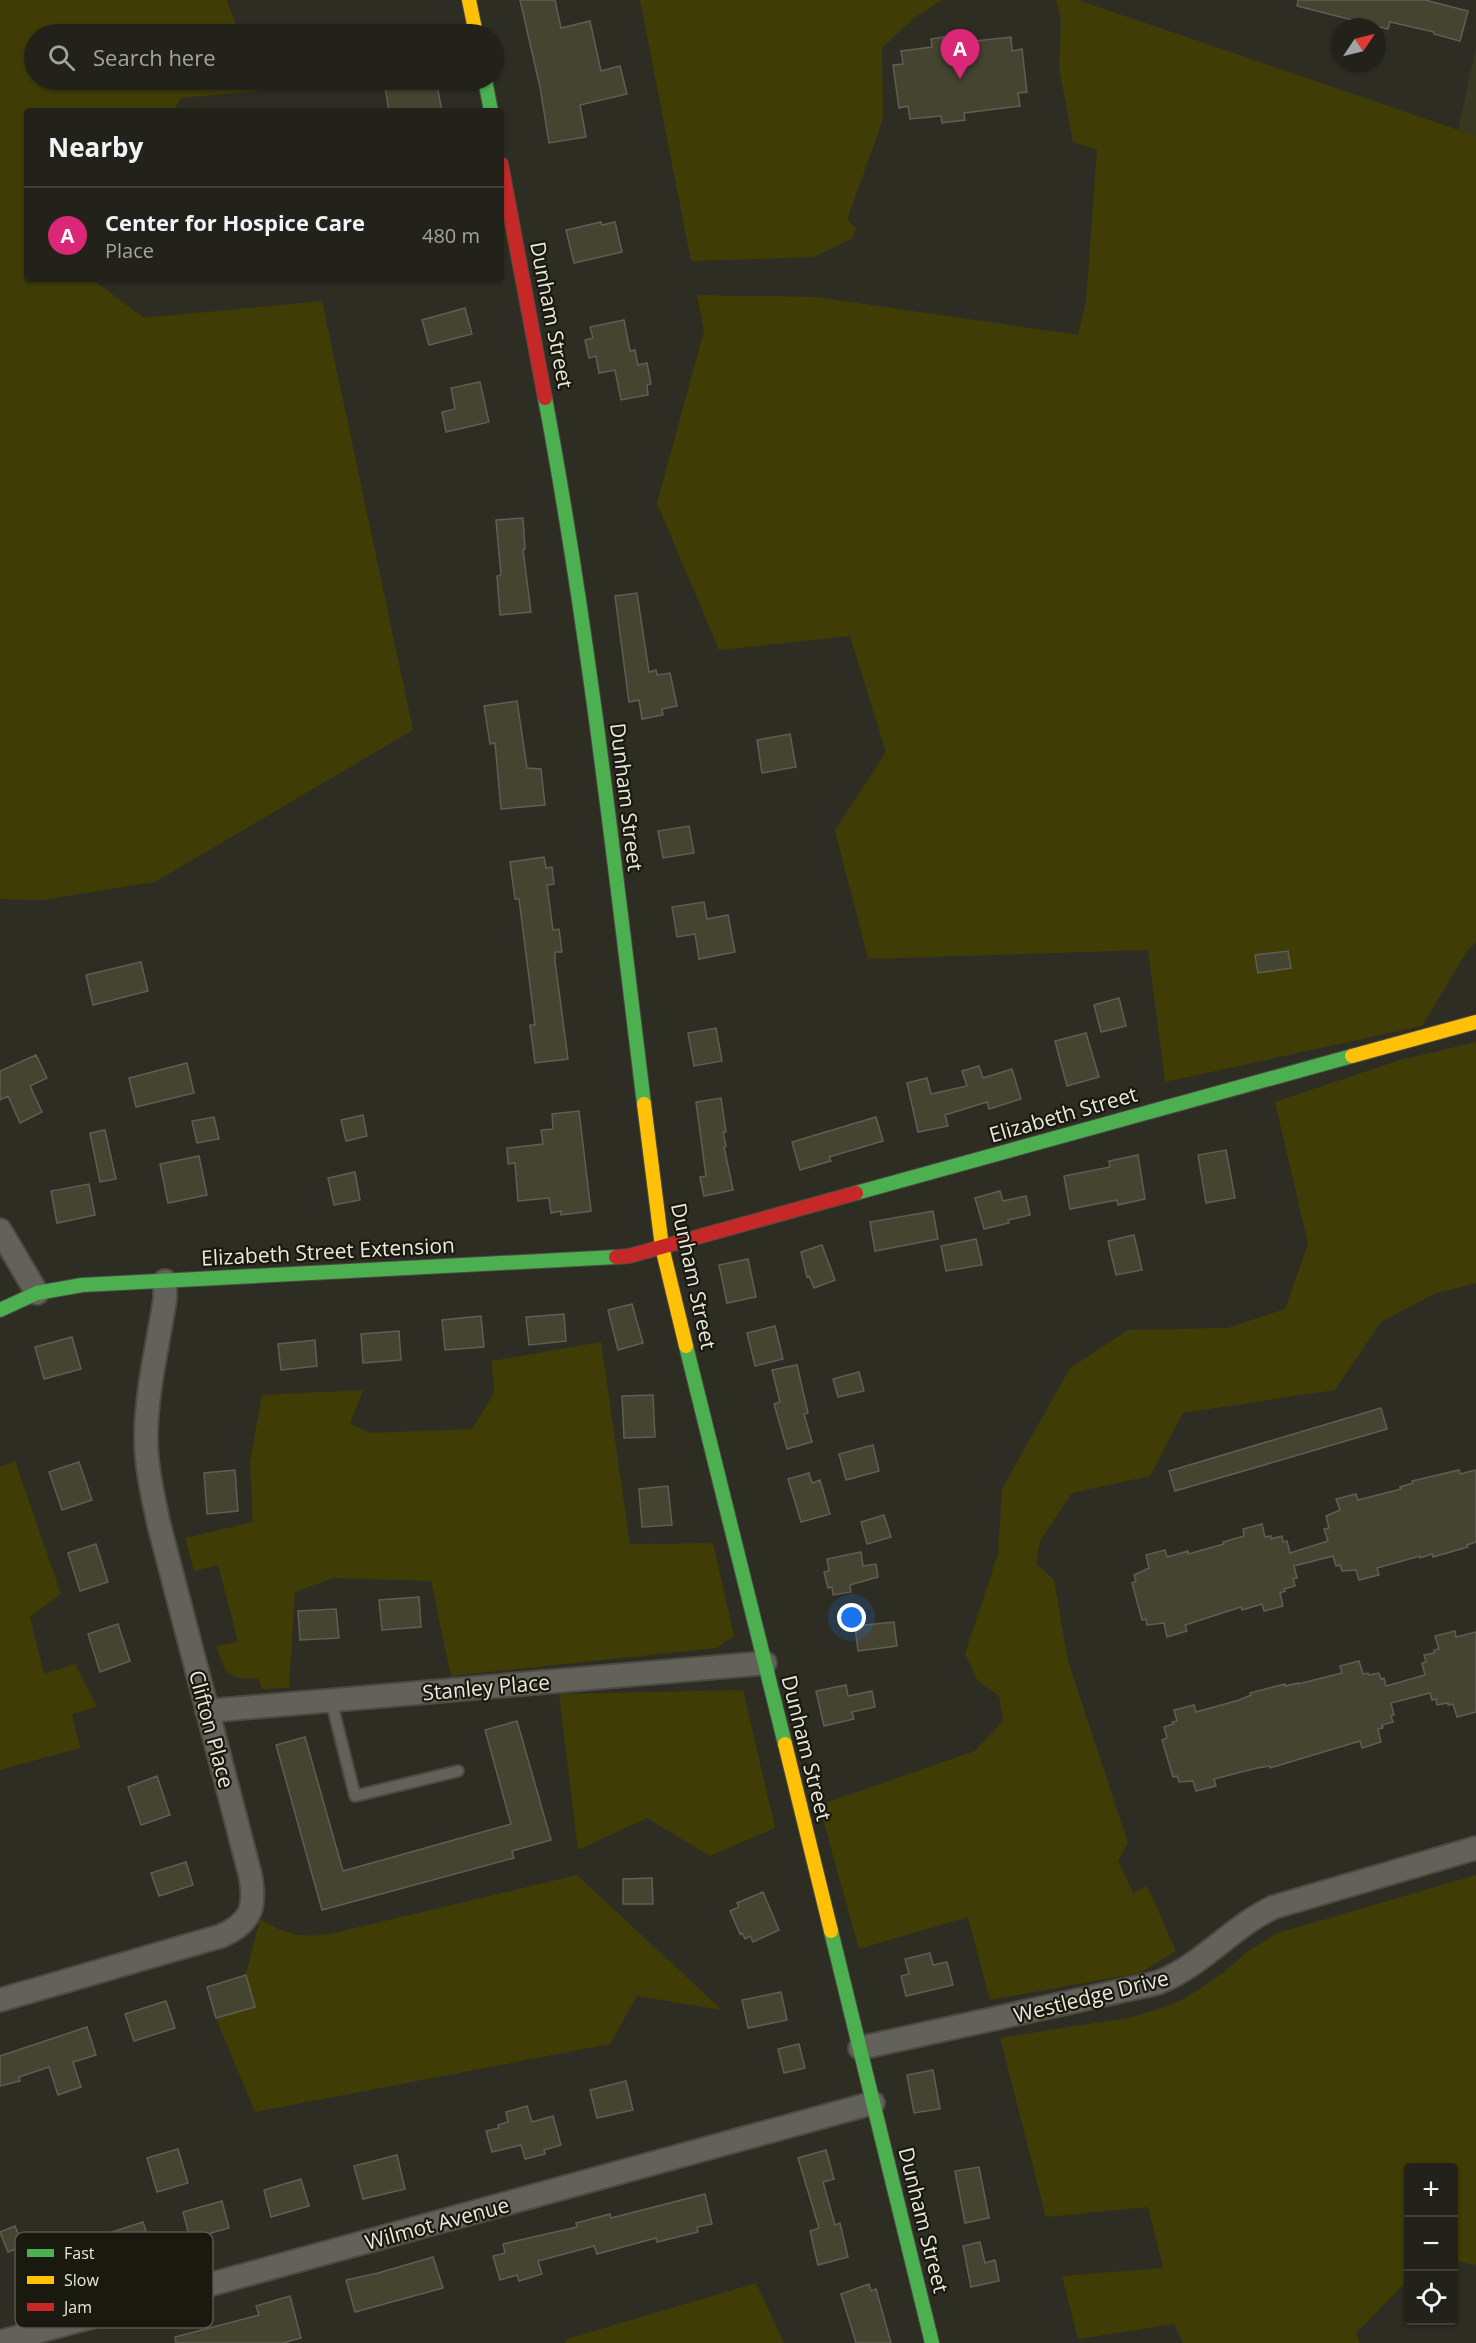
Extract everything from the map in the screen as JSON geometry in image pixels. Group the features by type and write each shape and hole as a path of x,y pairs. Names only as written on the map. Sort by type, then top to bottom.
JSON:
{"street":[{"path":"469,0 474,24"},
{"path":"487,90 490,108"},
{"name":"Dunham Street","path":"504,180 566,510 594,700 662,1247 932,2343"},
{"name":"Elizabeth Street","path":"662,1247 1476,1022"},
{"path":"0,1230 37,1293"},
{"name":"Elizabeth Street Extension","path":"0,1310 37,1293 82,1285 613,1257 638,1254 662,1247"},
{"name":"Clifton Place","path":"0,2000 221,1936 237,1928 246,1918 253,1904 252,1886 159,1525 148,1467 147,1413 165,1299 165,1281"},
{"name":"Stanley Place","path":"207,1711 765,1663"},
{"name":"Westledge Drive","path":"860,2048 1157,1983 1186,1970 1250,1920 1274,1907 1476,1848"},
{"name":"Wilmot Avenue","path":"213,2284 873,2103"},
{"name":"Wilmot Avenue","path":"0,2342 51,2328"}],"lane":[{"path":"331,1700 355,1796 458,1771"}],"shaded area":[{"path":"0,0 227,0 235,24 24,24 24,90 259,91 181,98 175,108 24,108 24,282 96,282 144,318 322,301 413,730 155,882 42,900 0,899"},
{"path":"640,0 942,0 914,18 882,48 883,119 847,220 857,229 851,239 814,257 691,261"},
{"path":"1056,0 1078,0 1476,136 1476,942 1467,951 1422,1026 1165,1082 1148,950 868,959 835,830 886,752 850,636 719,650 657,503 704,331 697,295 816,297 1078,335 1086,301 1097,150 1073,142 1059,68 1061,20"},
{"path":"1476,47 1476,138 1458,130"},
{"path":"1476,1042 1476,1283 1434,1294 1381,1322 1335,1390 1183,1413 1150,1476 1072,1493 1040,1541 1036,1563 1054,1580 1068,1661 1128,1843 1118,1861 1133,1893 1147,1886 1176,1951 1140,1973 990,2000 968,1917 859,1949 819,1805 975,1751 1003,1721 999,1696 978,1681 965,1654 998,1554 1002,1489 1070,1368 1128,1330 1227,1328 1285,1309 1308,1244 1275,1102 1400,1060"},
{"path":"601,1342 630,1544 713,1543 734,1636 716,1648 451,1676 431,1581 334,1578 295,1592 289,1688 262,1689 259,1679 240,1678 229,1674 217,1646 238,1641 218,1565 194,1571 185,1538 253,1522 250,1463 262,1395 363,1390 350,1423 370,1433 472,1429 494,1393 492,1361"},
{"path":"15,1461 61,1594 30,1617 44,1674 75,1664 97,1707 72,1714 80,1748 0,1770 0,1467"},
{"path":"743,1690 775,1828 710,1856 647,1818 578,1850 559,1694"},
{"path":"577,1875 722,2010 637,1996 610,2044 255,2112 216,2018 255,2007 246,1975 260,1919 293,1934 309,1936 330,1934"},
{"path":"1476,1875 1476,2265 1458,2262 1458,2163 1404,2163 1404,2284 1356,2333 1360,2343 1183,2343 1174,2324 1078,2339 1062,2276 1163,2268 1148,2207 1046,2217 1000,2038 1132,2017 1169,2006 1220,1975 1248,1951 1278,1933"},
{"path":"756,2283 784,2343 565,2343 567,2339"}],"building":[{"path":"520,0 555,0 561,28 590,21 601,71 620,66 627,94 580,105 586,137 549,143 540,87"},
{"path":"1298,0 1425,0 1468,11 1460,41 1434,34 1434,32 1390,22 1388,29 1386,28 1386,18 1344,18 1297,6"},
{"path":"965,34 966,42 1011,37 1012,51 1022,49 1027,92 1018,93 1020,106 964,113 965,120 942,123 941,116 910,119 908,106 899,108 893,65 903,64 901,51 932,47 931,39"},
{"path":"386,90 438,90 441,108 388,108"},
{"path":"601,222 602,225 615,222 622,252 574,263 566,230"},
{"path":"465,308 472,334 429,345 422,320"},
{"path":"624,320 630,351 635,350 638,365 647,363 651,384 647,385 648,395 621,400 615,370 599,373 596,356 589,358 585,340 593,338 590,327"},
{"path":"480,382 489,422 446,432 442,412 455,409 451,388"},
{"path":"523,518 525,549 523,550 531,612 500,615 497,576 501,575 496,520"},
{"path":"637,593 649,672 656,670 657,675 670,673 677,706 662,709 663,715 642,719 639,700 629,702 615,596"},
{"path":"517,701 527,768 541,769 545,805 501,809 495,743 490,744 484,706"},
{"path":"790,734 796,767 762,773 757,740"},
{"path":"689,826 694,853 663,858 658,831"},
{"path":"544,857 546,868 552,867 554,884 547,885 553,930 559,929 562,952 555,952 555,961 568,1059 535,1063 530,1025 535,1025 519,899 515,899 510,862"},
{"path":"704,902 707,919 728,915 735,952 699,959 695,934 677,937 672,907"},
{"path":"1288,951 1291,968 1258,973 1255,955"},
{"path":"141,962 148,991 93,1005 86,975"},
{"path":"1119,998 1126,1026 1101,1032 1094,1005"},
{"path":"716,1028 722,1061 694,1066 688,1033"},
{"path":"1086,1033 1099,1077 1067,1086 1055,1041"},
{"path":"36,1055 47,1078 30,1086 42,1112 20,1123 8,1096 0,1100 0,1071"},
{"path":"187,1063 194,1093 136,1107 129,1078"},
{"path":"979,1066 983,1078 1012,1069 1021,1099 989,1109 987,1102 945,1115 948,1126 918,1132 907,1083 927,1078 931,1094 967,1086 962,1071"},
{"path":"721,1098 726,1132 723,1132 726,1146 724,1147 733,1190 704,1196 700,1177 706,1176 696,1102"},
{"path":"579,1111 591,1211 561,1215 561,1211 551,1213 549,1198 518,1201 515,1163 508,1164 507,1148 543,1144 541,1130 553,1129 552,1114"},
{"path":"363,1115 367,1136 346,1141 341,1120"},
{"path":"214,1117 219,1139 197,1143 192,1121"},
{"path":"876,1117 883,1141 829,1157 831,1161 800,1170 792,1142"},
{"path":"105,1130 116,1179 100,1182 90,1133"},
{"path":"1226,1150 1235,1198 1206,1203 1198,1155"},
{"path":"1138,1155 1145,1199 1118,1205 1117,1200 1070,1209 1064,1176 1110,1167 1109,1161"},
{"path":"199,1156 207,1195 168,1203 160,1164"},
{"path":"355,1172 360,1200 334,1205 328,1178"},
{"path":"89,1184 95,1215 57,1223 51,1191"},
{"path":"1000,1191 1003,1201 1026,1196 1030,1215 984,1229 975,1198"},
{"path":"933,1211 938,1239 875,1251 870,1222"},
{"path":"1134,1235 1142,1270 1116,1275 1108,1241"},
{"path":"976,1239 982,1265 946,1271 941,1246"},
{"path":"822,1245 835,1280 814,1288 809,1276 807,1277 801,1252"},
{"path":"748,1259 756,1297 727,1303 719,1265"},
{"path":"632,1304 643,1343 618,1350 608,1310"},
{"path":"564,1314 566,1341 529,1345 526,1317"},
{"path":"481,1316 484,1347 445,1350 442,1320"},
{"path":"775,1326 783,1359 755,1366 747,1333"},
{"path":"399,1331 401,1360 363,1363 361,1334"},
{"path":"72,1337 81,1369 44,1379 35,1347"},
{"path":"315,1340 317,1366 281,1370 278,1344"},
{"path":"797,1365 808,1413 804,1414 812,1442 787,1449 774,1404 780,1402 772,1370"},
{"path":"859,1372 864,1391 838,1397 833,1379"},
{"path":"653,1395 655,1437 624,1438 622,1396"},
{"path":"1381,1408 1387,1429 1175,1491 1169,1471"},
{"path":"873,1445 879,1471 846,1480 839,1454"},
{"path":"79,1462 92,1500 62,1510 49,1472"},
{"path":"235,1470 238,1511 207,1514 204,1473"},
{"path":"1459,1470 1460,1474 1476,1470 1476,1542 1467,1545 1468,1547 1433,1557 1432,1554 1420,1558 1420,1556 1377,1568 1379,1575 1359,1580 1356,1570 1342,1571 1340,1565 1336,1566 1333,1556 1294,1566 1297,1578 1293,1579 1295,1586 1284,1589 1285,1591 1280,1593 1283,1606 1264,1611 1262,1604 1242,1610 1241,1607 1185,1625 1187,1631 1167,1637 1164,1623 1147,1625 1146,1619 1142,1620 1132,1583 1136,1581 1134,1575 1149,1568 1146,1555 1165,1550 1167,1557 1188,1551 1188,1554 1244,1536 1243,1529 1262,1524 1265,1537 1271,1536 1271,1539 1282,1536 1283,1542 1287,1541 1290,1553 1328,1541 1324,1529 1329,1528 1326,1516 1340,1510 1336,1499 1356,1494 1358,1500 1401,1489 1400,1487 1413,1483 1412,1481"},
{"path":"809,1473 812,1483 820,1480 830,1514 801,1522 788,1479"},
{"path":"668,1486 672,1525 642,1527 639,1489"},
{"path":"884,1515 891,1537 867,1544 861,1522"},
{"path":"96,1544 108,1582 80,1591 68,1553"},
{"path":"861,1552 863,1566 876,1564 878,1577 850,1585 851,1592 833,1595 832,1587 828,1588 824,1572 829,1571 827,1559"},
{"path":"419,1597 421,1627 382,1630 379,1600"},
{"path":"336,1609 339,1638 300,1640 298,1611"},
{"path":"894,1622 897,1646 858,1651 855,1626"},
{"path":"118,1624 130,1661 100,1672 88,1634"},
{"path":"1455,1631 1456,1637 1476,1632 1476,1712 1457,1717 1453,1704 1437,1705 1436,1699 1432,1700 1430,1693 1391,1703 1393,1722 1382,1725 1383,1728 1378,1729 1381,1742 1362,1748 1360,1741 1270,1768 1270,1766 1257,1768 1214,1779 1216,1786 1196,1791 1193,1781 1179,1782 1177,1776 1173,1777 1162,1740 1167,1738 1164,1727 1177,1721 1174,1710 1194,1705 1196,1712 1239,1700 1251,1695 1250,1693 1342,1673 1340,1666 1359,1661 1363,1674 1379,1673 1381,1679 1384,1678 1386,1686 1425,1675 1422,1663 1426,1662 1424,1655 1434,1653 1434,1650 1439,1649 1435,1636"},
{"path":"846,1685 848,1696 872,1691 875,1707 852,1712 854,1719 824,1726 816,1691"},
{"path":"517,1721 551,1840 512,1851 514,1858 322,1910 276,1745 305,1737 343,1871 511,1824 485,1730"},
{"path":"157,1776 170,1815 141,1825 128,1787"},
{"path":"186,1862 193,1885 159,1896 151,1873"},
{"path":"652,1878 653,1904 623,1904 623,1879"},
{"path":"763,1892 779,1930 753,1942 750,1936 745,1939 742,1933 740,1934 730,1911 739,1907 737,1903"},
{"path":"930,1953 933,1965 947,1962 953,1985 906,1996 901,1976 909,1974 905,1959"},
{"path":"246,1975 255,2007 216,2018 207,1987"},
{"path":"781,1992 787,2020 748,2028 742,2000"},
{"path":"166,2001 175,2028 134,2041 125,2014"},
{"path":"87,2027 96,2055 73,2062 81,2087 58,2095 49,2067 19,2077 20,2081 0,2086 0,2056"},
{"path":"799,2044 805,2068 784,2073 778,2049"},
{"path":"933,2070 940,2109 914,2113 907,2075"},
{"path":"626,2081 633,2110 597,2118 590,2090"},
{"path":"527,2106 532,2122 553,2116 561,2145 544,2150 545,2154 525,2159 521,2145 492,2152 486,2131 499,2128 498,2125 508,2122 506,2112"},
{"path":"178,2149 188,2183 157,2192 147,2158"},
{"path":"826,2150 834,2179 823,2182 835,2225 840,2223 848,2257 818,2265 810,2231 819,2228 798,2158"},
{"path":"397,2155 405,2189 363,2199 354,2166"},
{"path":"979,2167 989,2218 965,2223 955,2171"},
{"path":"301,2179 309,2206 271,2217 264,2190"},
{"path":"705,2194 712,2224 697,2227 698,2232 657,2242 656,2238 597,2254 594,2246 538,2261 542,2274 519,2281 517,2275 500,2280 493,2256 505,2253 503,2244 577,2227 576,2223 610,2214 611,2218"},
{"path":"222,2201 229,2228 213,2233 188,2232 183,2212"},
{"path":"143,2222 146,2232 112,2232"},
{"path":"15,2226 17,2232 15,2232 15,2249 8,2252 0,2232"},
{"path":"980,2242 985,2263 995,2260 999,2281 971,2287 963,2246"},
{"path":"433,2257 443,2288 355,2312 346,2280"},
{"path":"869,2284 871,2291 876,2289 891,2343 856,2343 841,2294"},
{"path":"290,2296 301,2338 283,2343 176,2343 175,2337 259,2315 256,2306"}],"traffic: fast":[{"path":"487,90 490,108"},
{"path":"545,398 588,662 644,1104"},
{"path":"856,1193 1352,1056"},
{"path":"0,1310 37,1293 82,1285 616,1257"},
{"path":"686,1346 785,1744"},
{"path":"831,1931 932,2343"}],"traffic: slow":[{"path":"469,0 474,24"},
{"path":"1352,1056 1476,1022"},
{"path":"644,1104 662,1247 686,1346"},
{"path":"785,1744 831,1931"}],"traffic: jam":[{"path":"504,180 545,398"},
{"path":"616,1257 629,1256 856,1193"}],"place":[{"name":"Center for Hospice Care","path":"960,79"}]}
